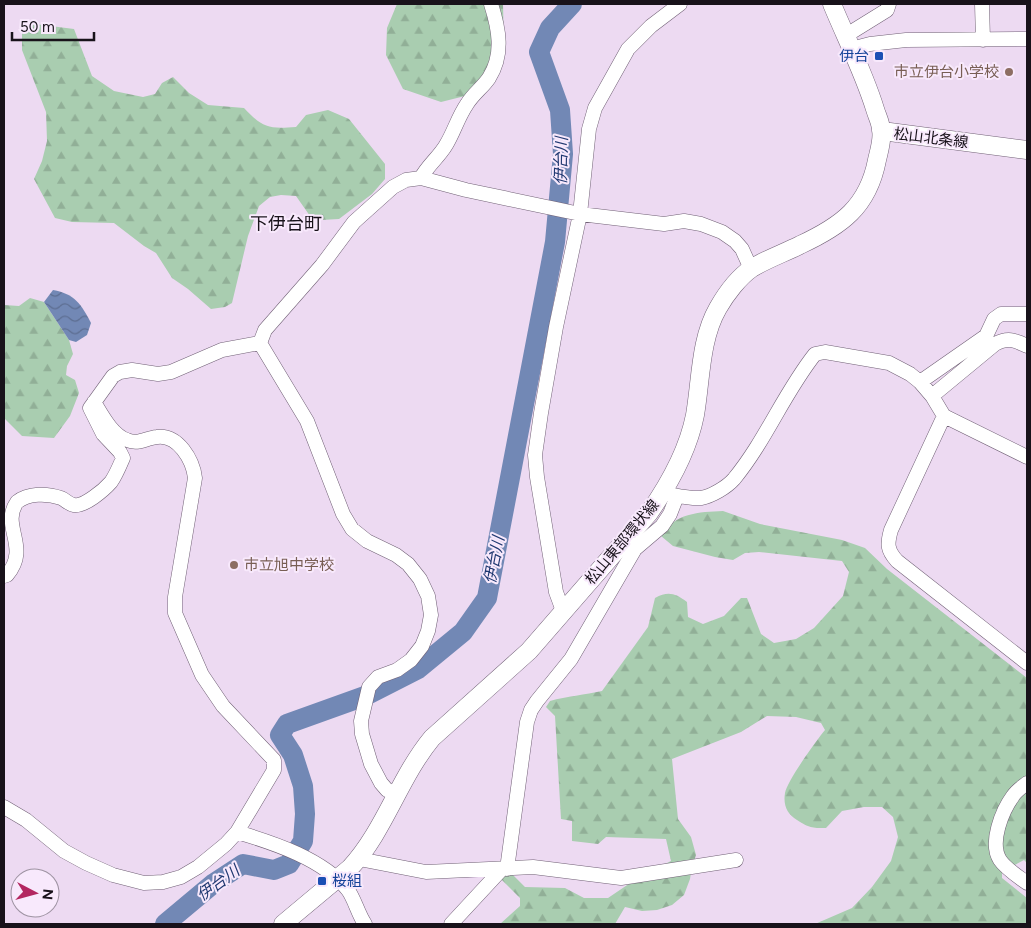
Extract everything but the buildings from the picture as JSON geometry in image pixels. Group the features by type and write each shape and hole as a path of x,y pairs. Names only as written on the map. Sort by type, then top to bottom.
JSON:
{"main road":[{"name":"松山北条線","path":"832,4 864,79 882,131 1027,150"},
{"name":"松山東部環状線","path":"284,924 359,859 419,754 432,738 529,652 648,513 670,494 694,416 706,340 718,308 751,268 841,223 860,203 870,186 875,172 882,131"}],"street":[{"path":"421,178 425,170 436,160 446,145 467,104 489,78 497,58 500,38 491,4"},
{"path":"563,611 556,592 535,455 556,326 580,214 589,129 595,108 628,49 651,26 680,4"},
{"path":"848,43 887,10 889,4"},
{"path":"982,4 983,40"},
{"path":"848,43 870,44 906,40 1027,39"},
{"path":"260,343 265,330 322,265 354,222 393,187 406,180 421,178 466,190 580,214 664,224 684,221 701,224 722,232 735,241 742,249 751,268"},
{"path":"920,382 986,336 994,319 1001,314 1027,314"},
{"path":"932,396 994,344 1002,340 1013,340 1027,346"},
{"path":"4,576 7,576 15,562 15,546 7,522 9,511 17,502 24,497 34,494 62,498 68,504 76,506 84,504 111,482 121,464 123,458 120,452 103,434 90,408 113,376 120,372 132,370 158,374 171,372 222,350 260,343"},
{"path":"260,343 307,421 343,514 352,529 367,541 396,555 408,564 420,579 428,596 431,615 428,631 422,646 411,660 397,670 378,677 368,687 361,721 362,734 371,764 387,790 396,793"},
{"path":"451,924 504,869 527,722 531,710 571,659 635,548 662,526 670,514 670,494 702,498 717,492 733,480 815,354 825,352 889,363 910,374 920,382 932,396 944,416 1027,457"},
{"path":"6,811 26,820 64,851 86,863 113,875 144,882 163,882 181,877 226,844 237,832 274,770 274,760 223,706 202,675 175,613 175,597 195,478 194,469 189,457 174,441 166,437 156,437 134,443 124,440 104,419 94,402"},
{"path":"944,416 891,530 888,543 889,553 1027,663"},
{"path":"1027,783 1014,795 1003,813 998,827 996,851 1000,861 1027,883"},
{"path":"237,832 286,848 321,867 338,879 349,891 365,924"},
{"path":"359,859 426,872 533,867 621,878 736,860"}],"green space":[{"path":"397,4 503,4 504,50 489,90 441,102 403,89 386,55 387,28"},
{"path":"35,24 74,29 92,76 114,91 143,97 155,94 162,83 173,77 189,93 208,105 244,108 256,120 267,126 279,128 296,127 306,115 328,110 349,119 385,164 385,179 372,194 339,219 321,220 310,216 296,196 281,195 270,197 259,206 248,236 232,303 225,307 211,309 172,278 156,253 114,223 72,222 55,218 34,179 42,161 47,141 46,112 22,50 22,30"},
{"path":"30,298 44,302 69,340 73,354 67,366 66,375 75,380 79,393 70,416 54,438 22,436 4,418 4,305 19,306"},
{"path":"723,511 760,524 842,540 865,548 887,569 1027,678 1027,863 1024,860 1002,872 1002,878 1027,898 1027,924 815,924 852,908 872,887 891,861 898,837 893,817 882,807 864,807 842,811 826,828 808,826 791,815 786,809 785,793 787,787 802,761 825,730 821,723 796,717 767,716 741,732 672,759 678,819 691,837 696,855 684,895 672,905 657,910 642,911 625,907 615,924 500,924 520,906 520,898 501,879 504,873 513,875 525,887 565,888 584,898 608,898 642,875 671,861 666,839 606,837 598,844 572,841 572,821 561,819 555,716 546,707 550,701 602,691 648,627 655,598 664,594 679,597 687,602 688,617 703,624 724,616 741,598 747,598 761,634 774,643 796,639 814,628 843,596 849,572 842,561 759,552 745,553 733,560 673,546 661,536 666,528 680,518 696,513"}],"water":[{"path":"53,290 72,297 84,310 91,323 87,335 76,342 69,340 44,302"}],"waterway":[{"name":"伊台川","path":"165,924 214,883 243,864 274,870 289,864 303,841 305,814 303,786 293,755 280,735 287,724 365,696 418,669 463,632 487,598 555,242 563,154 560,110 539,52 550,28 572,4"}],"place":[{"name":"伊台","path":"879,56"},
{"name":"市立伊台小学校","path":"1009,72"},
{"name":"市立旭中学校","path":"234,565"},
{"name":"桜組","path":"322,881"}],"district":[{"name":"下伊台町","path":"286,224"}]}
